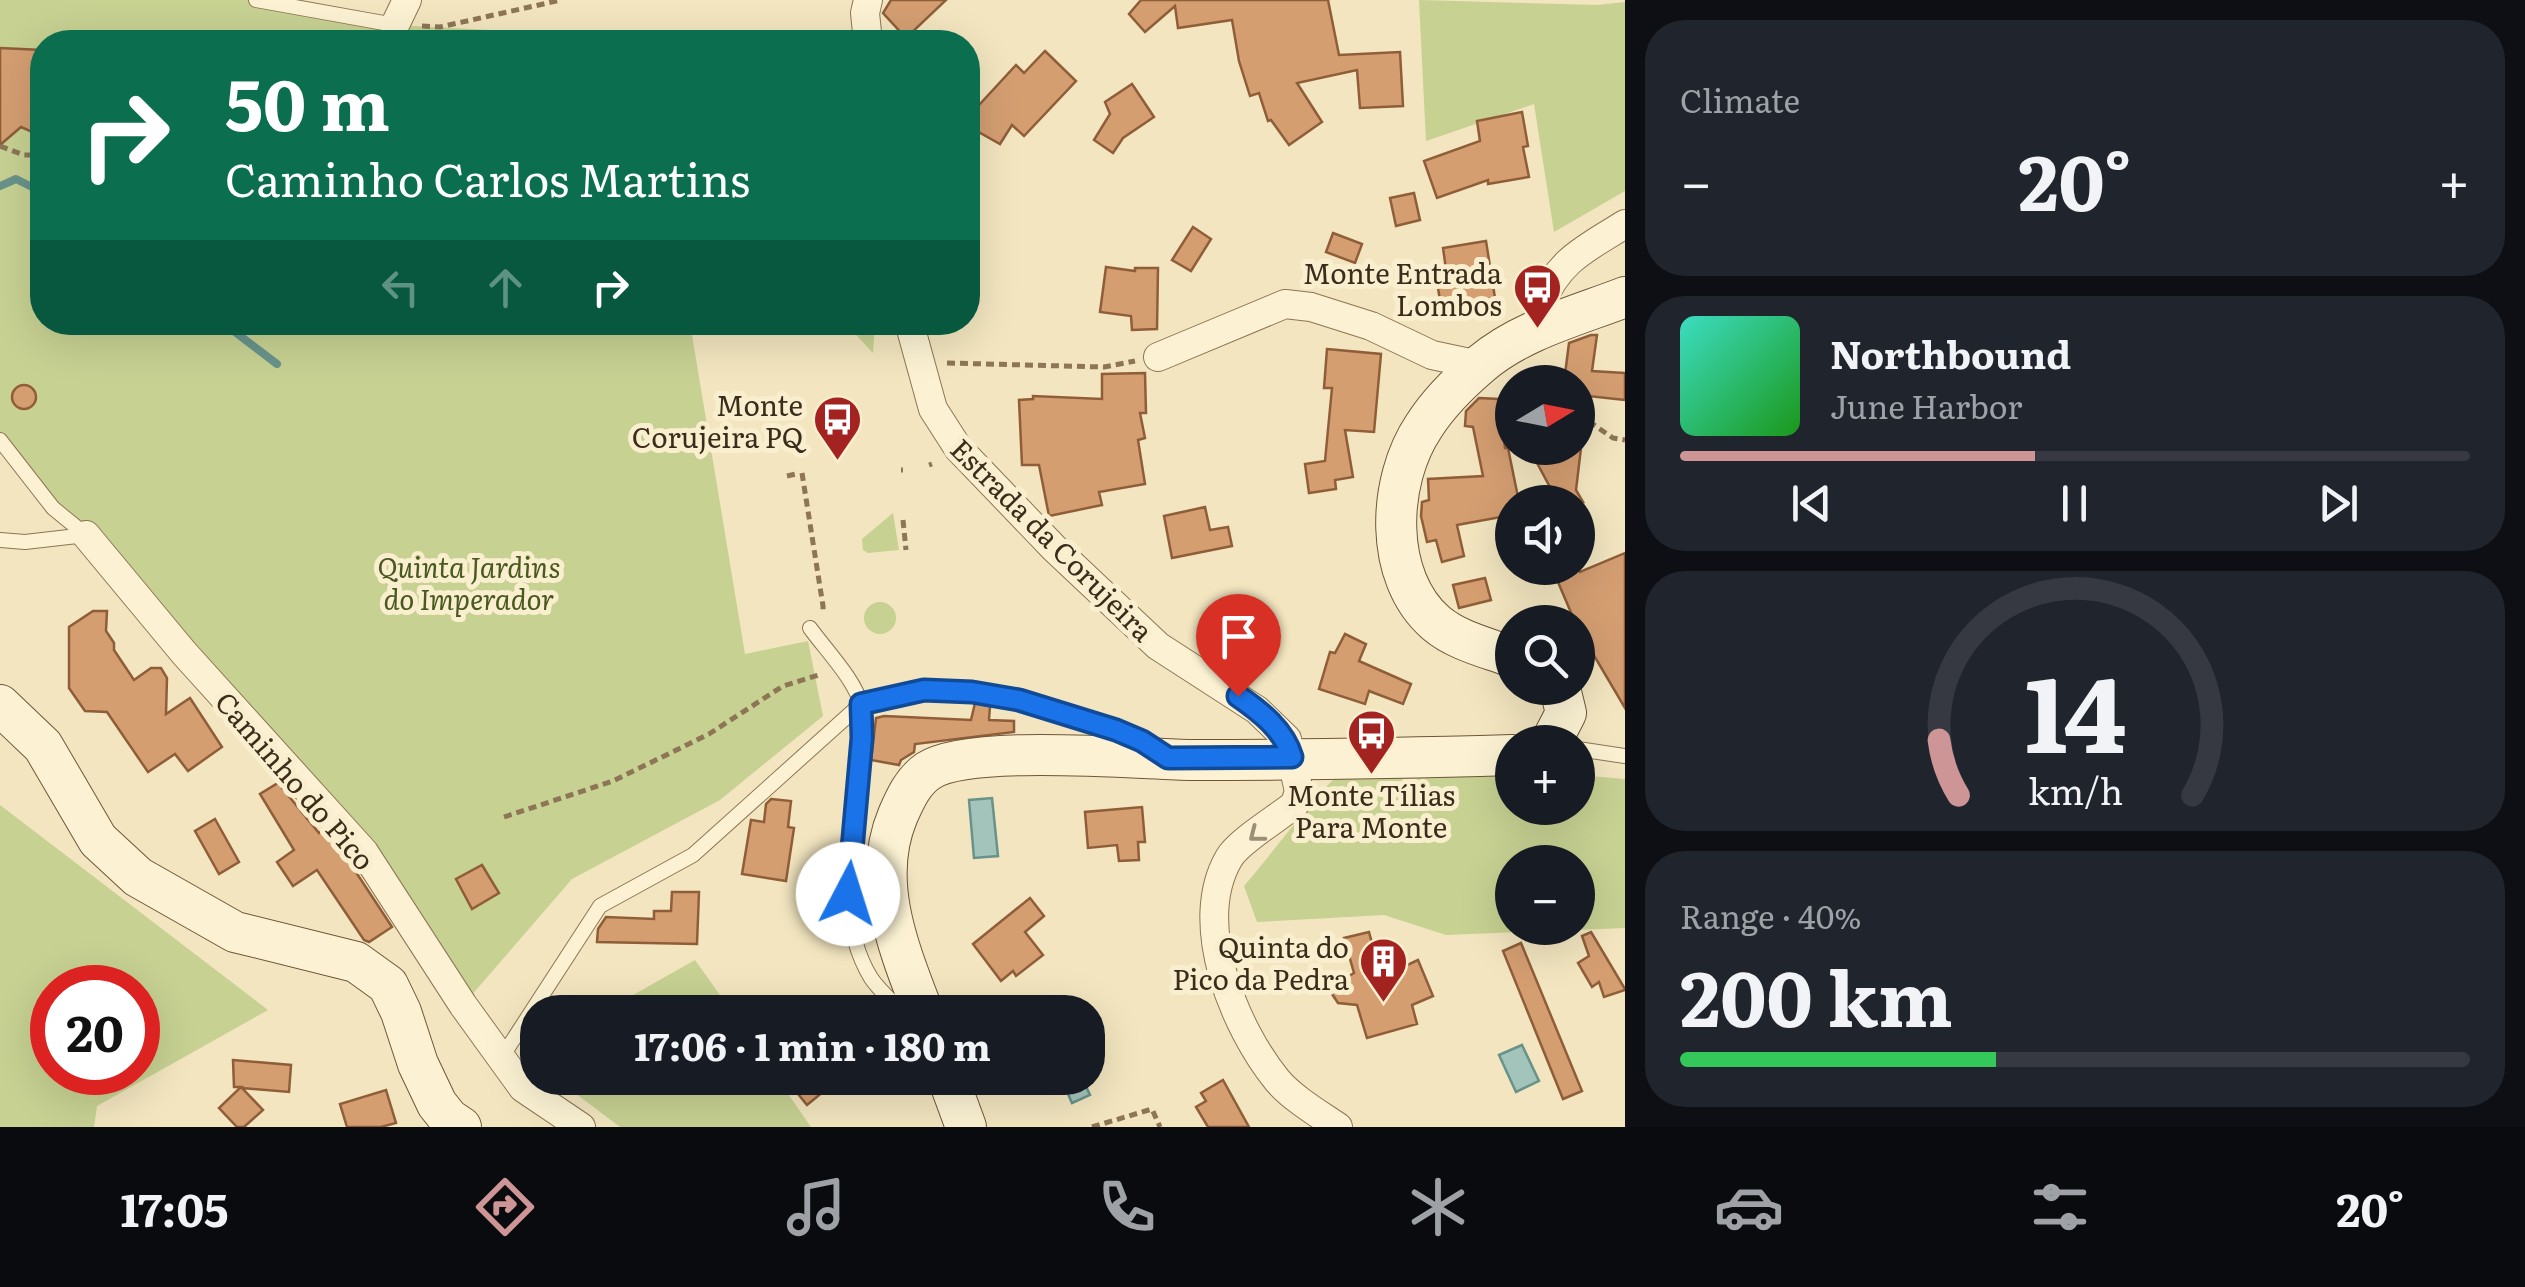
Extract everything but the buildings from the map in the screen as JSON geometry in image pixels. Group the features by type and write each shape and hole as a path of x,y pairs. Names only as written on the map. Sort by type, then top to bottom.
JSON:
{"main road":[{"path":"1495,650 1450,633 1414,598 1401,565 1398,503 1414,445 1437,410 1479,365 1517,339 1625,297"},
{"path":"0,705 43,746 98,840 138,877 236,932 356,962 388,985 438,1104 461,1127"},
{"path":"917,995 906,966 885,880 888,841 904,800 929,770 974,756 1495,754"},
{"path":"954,1095 966,1127"}],"street":[{"path":"867,30 868,0"},
{"path":"1549,326 1540,304 1550,280 1569,260 1625,224"},
{"path":"1158,357 1286,304 1311,307 1371,326 1432,356 1479,365"},
{"name":"Estrada da Corujeira","path":"913,335 933,409 958,448 1054,548 1158,646 1258,710 1286,739 1292,757"},
{"name":"Caminho do Pico","path":"86,535 184,653 364,852 442,975 523,1088 580,1127"},
{"path":"1292,757 1299,791 1294,804 1230,856 1214,913 1216,947 1226,986 1248,1034 1278,1082 1338,1127"}],"lane":[{"path":"256,0 401,13"},
{"name":"Caminho do Pico","path":"0,440 53,508 86,535"},
{"path":"0,540 25,542 86,535"},
{"path":"810,628 853,686 861,704 862,738 848,894 850,922 858,952 872,980 886,995"},
{"path":"502,1057 600,906 693,855 861,704 924,690 972,692 1019,700 1116,730 1168,758"},
{"path":"1595,752 1625,756"}],"path":[{"path":"401,13 440,27 561,0"},
{"path":"0,146 30,155"},
{"path":"921,362 1104,367 1158,357"},
{"path":"1595,426 1613,438 1625,440"},
{"path":"787,476 799,474 823,606 823,610 814,609"},
{"path":"903,520 906,550"},
{"path":"504,817 613,781 709,734 783,686 839,669"},
{"path":"1092,1127 1152,1109 1160,1127"}],"green space":[{"name":"Quinta Jardins do Imperador","path":"0,0 256,0 395,25 491,30 30,30 30,335 692,335 745,654 808,641 823,716 720,800 572,879 463,1005 422,944 86,535 0,440"},
{"path":"1419,0 1597,5 1625,2 1625,191 1554,232 1534,104 1426,141"},
{"path":"856,335 874,335 873,353"},
{"path":"893,513 899,550 863,550 862,539"},
{"path":"880,602 891,607 896,618 891,629 880,634 869,629 864,618 869,607"},
{"path":"1495,773 1495,825 1595,825 1595,776 1625,779 1625,928 1595,929 1595,845 1495,845 1495,933 1446,935 1384,915 1257,922 1244,886 1339,774"},
{"path":"0,805 268,1010 160,1071 160,965 30,965 30,1095 117,1095 97,1106 94,1127 0,1127"},
{"path":"695,960 720,995 633,995"},
{"path":"578,1095 789,1095 811,1127 620,1127"}],"water":[{"path":"992,798 998,856 974,858 969,800"},
{"path":"1522,1045 1539,1081 1516,1092 1499,1055"},
{"path":"1068,1095 1090,1095 1072,1103"}],"waterway":[{"path":"0,186 16,179 30,186"},
{"path":"239,335 277,364"}],"place":[{"name":"Monte Entrada Lombos","path":"1537,330"},
{"name":"Monte Corujeira PQ","path":"838,462"},
{"name":"Monte Tílias Para Monte","path":"1371,776"},
{"name":"Quinta do Pico da Pedra","path":"1384,1004"}],"route":[{"path":"848,894 862,738 861,704 924,690 972,692 1019,700 1116,730 1168,758 1292,757 1286,739 1238,696"}]}
